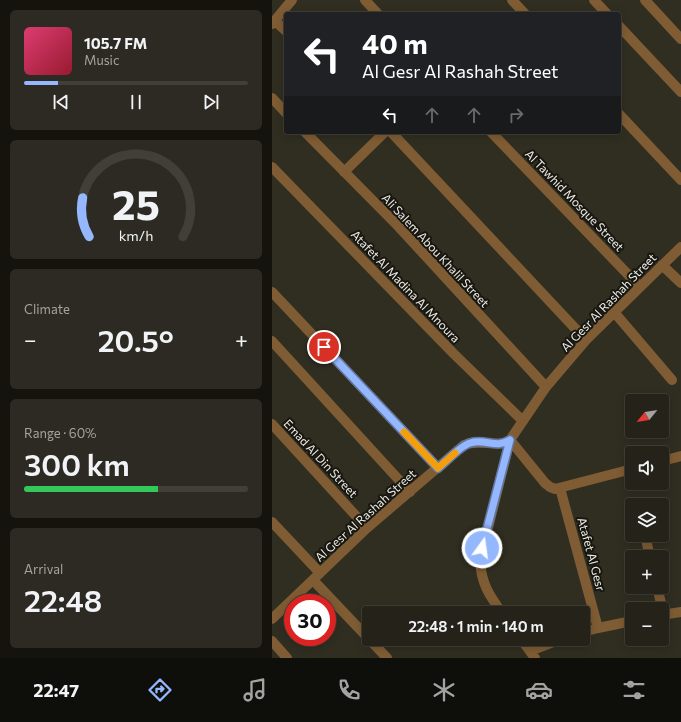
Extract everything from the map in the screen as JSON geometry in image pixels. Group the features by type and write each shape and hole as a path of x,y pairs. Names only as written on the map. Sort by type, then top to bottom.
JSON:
{"street":[{"path":"284,30 274,22 292,0"},
{"path":"365,0 376,12"},
{"path":"512,0 523,12"},
{"path":"594,0 605,12"},
{"path":"645,0 681,39"},
{"path":"621,28 681,92"},
{"path":"272,98 284,111"},
{"path":"621,116 681,180"},
{"name":"Ali Salem Abou Khalil Street","path":"307,134 398,226 546,387"},
{"path":"344,172 383,134"},
{"path":"393,134 586,340"},
{"name":"Al Tawhid Mosque Street","path":"494,134 640,287"},
{"name":"Atafet Al Madina Al Mnoura","path":"272,167 465,365 524,421"},
{"name":"Al Gesr Al Rashah Street","path":"272,619 367,528 464,445 471,442 504,444 510,440 546,387 586,340 681,247"},
{"path":"662,265 681,282"},
{"path":"272,292 438,468"},
{"path":"614,312 672,380"},
{"path":"272,341 410,492"},
{"name":"Emad Al Din Street","path":"272,424 367,528"},
{"path":"510,440 545,483 555,489 625,471"},
{"path":"498,606 484,584 480,560 510,440"},
{"path":"669,459 681,456"},
{"name":"Atafet Al Gesr","path":"560,488 598,628"},
{"path":"272,522 316,577 387,658"},
{"path":"669,614 681,612"},
{"path":"590,630 625,622"},
{"path":"272,641 287,658"},
{"path":"526,646 532,655 548,646"}],"slow traffic":[{"path":"404,432 438,468 455,453"}],"route":[{"path":"324,347 438,468 464,445 471,442 504,444 510,440 482,548"}]}
